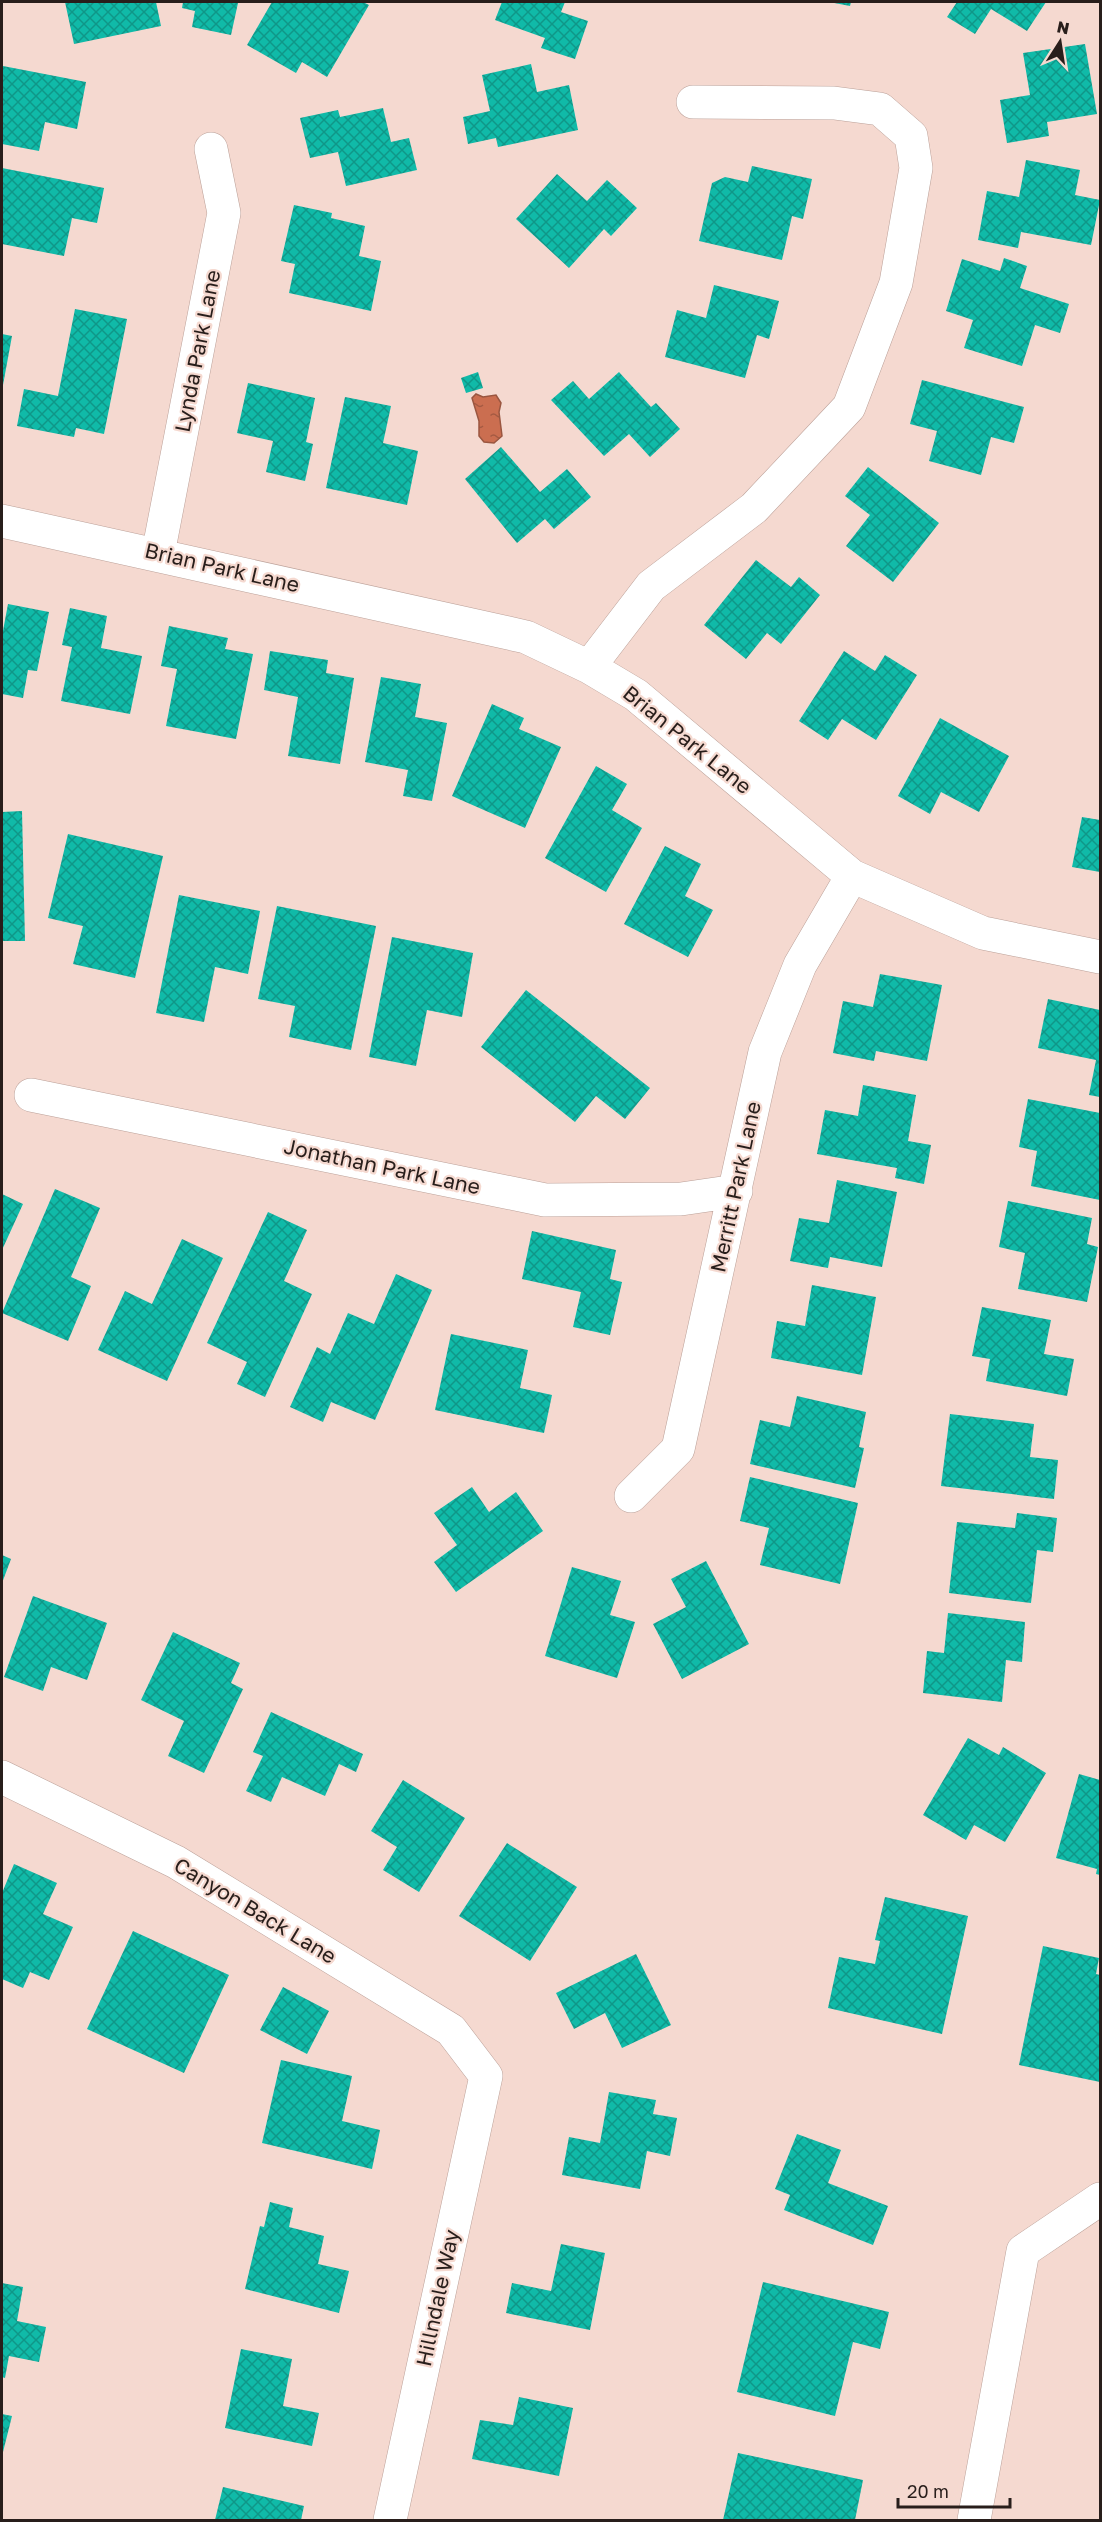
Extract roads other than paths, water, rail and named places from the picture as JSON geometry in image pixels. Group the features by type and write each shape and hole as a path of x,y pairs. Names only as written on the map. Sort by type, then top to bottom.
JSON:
{"street":[{"path":"589,667 651,586 754,508 849,407 896,283 916,168 911,136 880,110 834,103 693,102"},
{"name":"Lynda Park Lane","path":"158,554 224,213 211,149"},
{"name":"Brian Park Lane","path":"2,521 526,637 589,667 636,694 852,876 983,933 1101,957"},
{"name":"Merritt Park Lane","path":"631,1496 678,1449 765,1052 800,965 852,876"},
{"name":"Jonathan Park Lane","path":"31,1095 546,1200 681,1199 736,1191"},
{"name":"Canyon Back Lane","path":"2,1777 176,1862 451,2030 486,2076"},
{"name":"Hillndale Way","path":"390,2520 486,2076"},
{"path":"974,2520 1023,2251 1101,2199"}],"water":[{"path":"476,394 483,397 496,395 501,403 499,412 502,436 494,443 484,442 479,436 479,421 472,398"}]}
